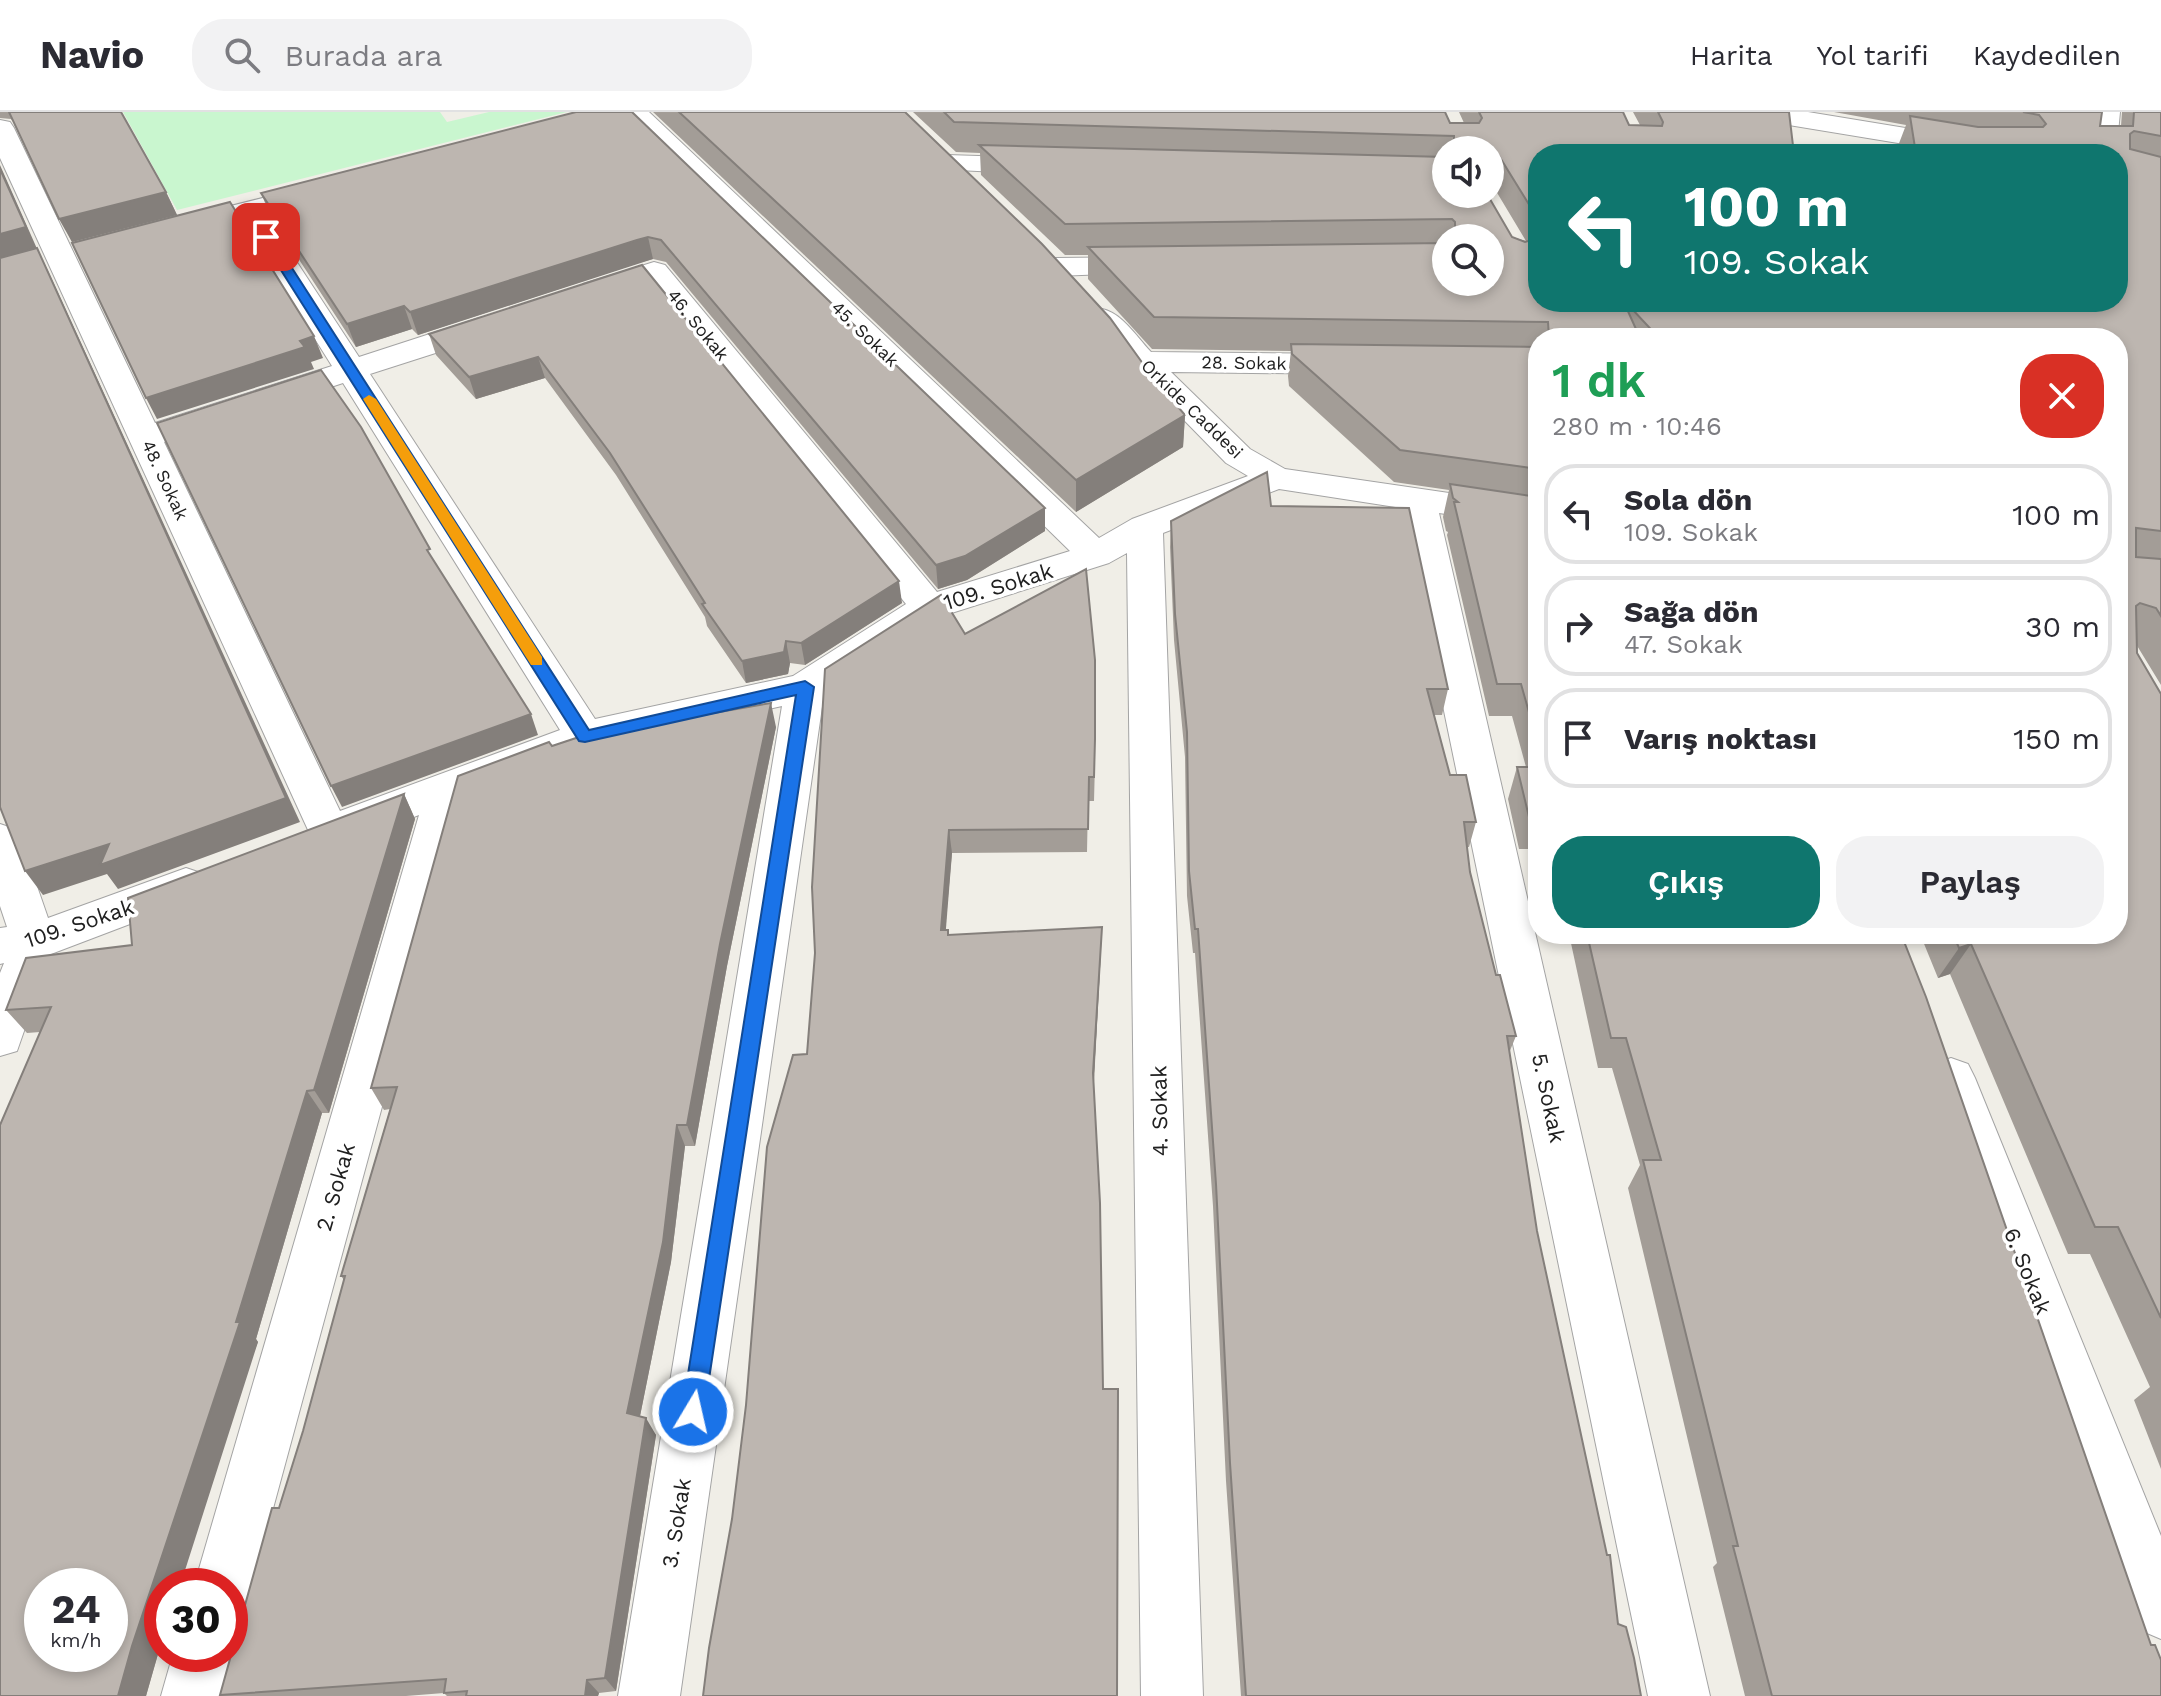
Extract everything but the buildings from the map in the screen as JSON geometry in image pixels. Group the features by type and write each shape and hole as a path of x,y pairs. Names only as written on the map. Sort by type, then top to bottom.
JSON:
{"street":[{"path":"1759,112 1947,144 1943,112"},
{"path":"2103,144 2107,112"},
{"name":"45. Sokak","path":"622,113 1096,555"},
{"path":"1814,144 1817,123"},
{"name":"48. Sokak","path":"0,128 145,437 314,837"},
{"path":"980,194 937,153 1072,167"},
{"path":"148,235 342,187"},
{"path":"249,211 585,736"},
{"name":"Orkide Caddesi","path":"1181,265 1045,256 1142,362 1238,456 1276,478 1528,516"},
{"name":"46. Sokak","path":"563,301 654,271 929,607"},
{"path":"145,437 518,316"},
{"name":"28. Sokak","path":"1142,362 1380,364"},
{"name":"109. Sokak","path":"314,837 585,736 805,687 929,607 1096,555 1145,527 1276,478"},
{"name":"5. Sokak","path":"1418,500 1679,1696"},
{"name":"4. Sokak","path":"1145,527 1172,1696"},
{"name":"3. Sokak","path":"649,1696 805,687"},
{"name":"2. Sokak","path":"228,1568 448,788"},
{"path":"0,840 17,944 0,1037"},
{"name":"109. Sokak","path":"17,944 226,870"},
{"name":"6. Sokak","path":"1935,1037 2161,1609"},
{"path":"192,1696 198,1672"}],"green space":[{"path":"123,112 440,112 447,122 489,112 567,112 177,210"}],"slow traffic":[{"path":"369,399 536,661"}],"route":[{"path":"266,237 585,736 805,687 693,1412"}]}
